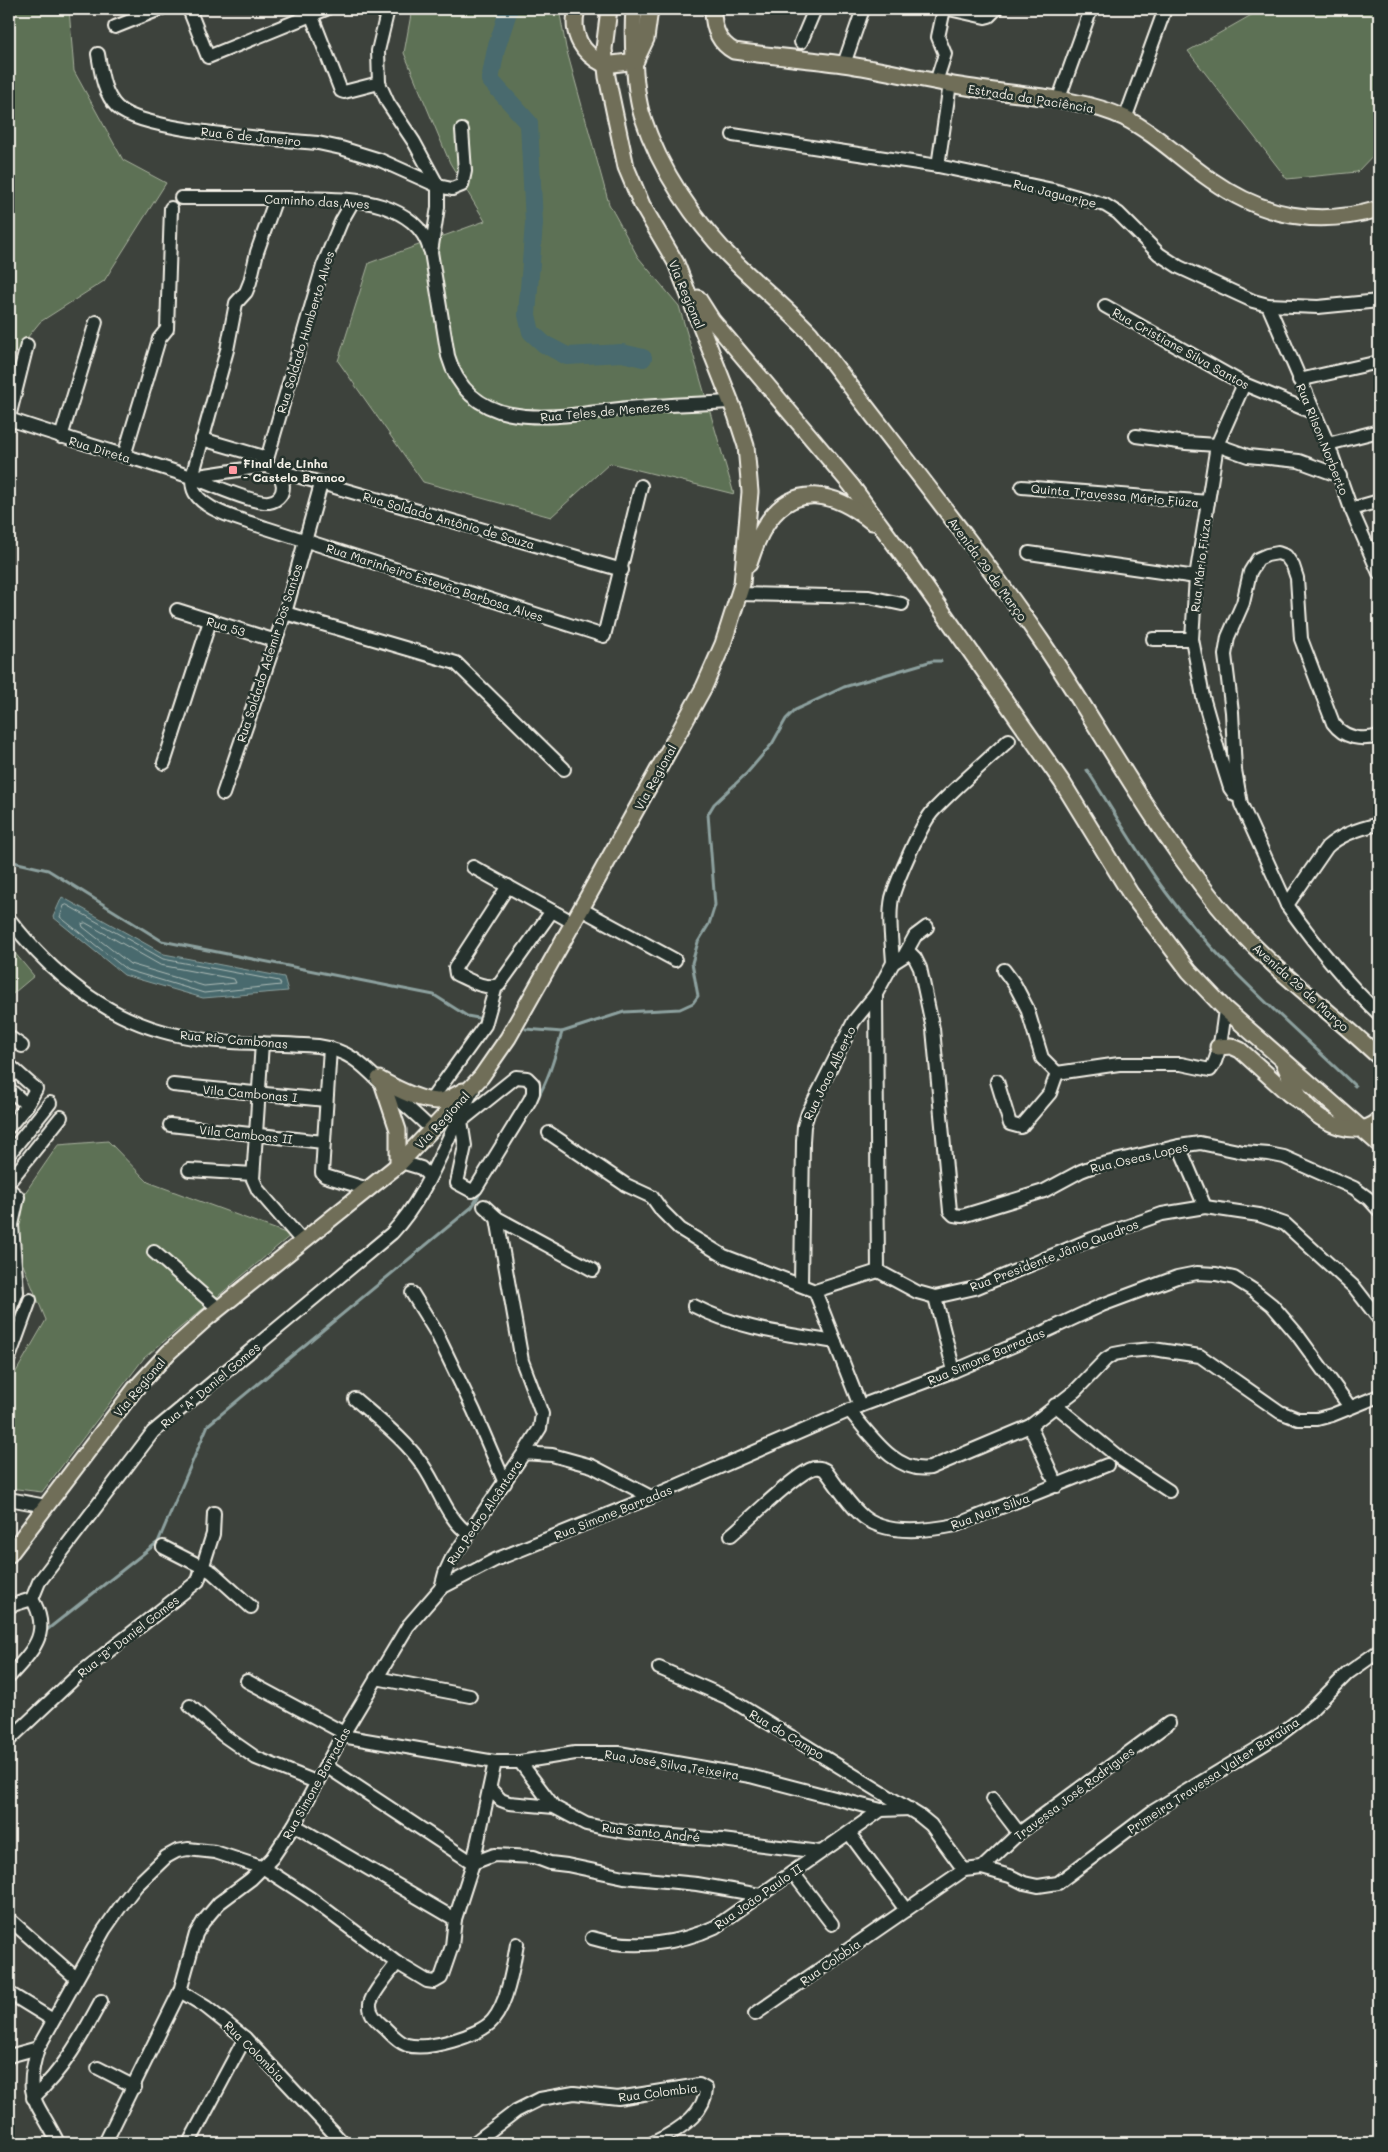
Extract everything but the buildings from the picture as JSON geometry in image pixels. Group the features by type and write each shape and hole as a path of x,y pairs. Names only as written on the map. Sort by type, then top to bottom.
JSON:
{"main road":[{"path":"577,9 577,34 584,50 605,65 636,61"},
{"name":"Via Regional","path":"608,9 604,48 605,65 626,167 642,205 676,263 741,429 749,464 750,492 741,589"},
{"path":"634,9 632,32 636,61"},
{"path":"636,61 646,38 650,9"},
{"name":"Estrada da Paciência","path":"713,9 714,27 718,36 727,47 734,51 844,64 943,83 1079,103 1104,110 1125,119 1154,136 1211,180 1239,198 1270,210 1297,217 1318,219 1341,217 1379,209"},
{"name":"Avenida 29 de Março","path":"636,61 642,113 661,164 700,222 738,266 786,308 810,333 943,507 1042,642 1154,817 1217,904 1265,958 1379,1057"},
{"path":"676,263 712,320 851,485 888,535 1062,782 1130,893 1189,971 1225,1009 1379,1144"},
{"name":"Via Regional","path":"9,1555 151,1370 218,1308 399,1164 430,1134 478,1080 508,1038 574,923 704,687 723,644 763,528 781,509 801,496 817,495 840,501 860,512 888,535"},
{"path":"1366,1045 1379,1061"},
{"path":"1218,1047 1231,1046 1240,1050 1289,1094 1306,1105 1316,1115 1339,1126 1362,1129 1376,1124 1379,1120"},
{"path":"1281,1057 1306,1105"},
{"path":"385,1086 430,1100 449,1099 478,1080"},
{"path":"385,1086 398,1130 399,1164"}],"street":[{"path":"115,27 160,9"},
{"path":"189,9 208,57 326,9"},
{"path":"388,9 378,51 379,83 388,103 414,142 438,186 452,188 462,186 465,157 462,130"},
{"path":"802,42 815,9"},
{"path":"844,64 863,9"},
{"path":"938,166 945,54 938,37 944,9"},
{"path":"949,9 985,17 989,16 996,9"},
{"path":"1058,101 1091,9"},
{"path":"1125,119 1165,9"},
{"path":"311,14 341,91 344,92 379,83"},
{"name":"Rua 6 de Janeiro","path":"98,54 103,83 116,107 143,121 175,127 341,148 380,160 438,186"},
{"name":"Rua Jaguaripe","path":"733,134 938,166 1053,190 1105,205 1118,213 1159,254 1179,267 1253,301 1268,305 1318,307 1379,301"},
{"name":"Rua Teles de Menezes","path":"438,186 438,207 431,252 452,371 460,385 470,396 484,404 526,417 731,402"},
{"name":"Caminho das Aves","path":"181,198 276,198 353,201 380,206 413,222 426,237 431,252"},
{"path":"192,477 227,350 236,304 246,292 250,282 257,252 276,198"},
{"name":"Rua Soldado Humberto Alves","path":"269,464 323,266 341,222 353,201"},
{"path":"124,456 159,339 167,329 171,208"},
{"name":"Rua Rilson Norberto","path":"1268,305 1312,412 1328,444 1351,509 1379,572"},
{"name":"Rua Cristiane Silva Santos","path":"1105,306 1244,384 1312,412"},
{"path":"61,436 96,322"},
{"path":"9,418 28,345"},
{"path":"1299,380 1379,362"},
{"name":"Rua Mário Fiúza","path":"1241,804 1230,788 1218,752 1203,698 1192,639 1196,577 1217,444 1244,384"},
{"name":"Rua Direta","path":"9,418 192,477 258,501 274,501 281,491 283,479 269,464 192,477"},
{"path":"1328,444 1379,431"},
{"path":"1136,436 1186,444 1217,444 1248,456 1299,462 1340,476"},
{"name":"Rua Soldado Antônio de Souza","path":"202,439 321,484 622,570"},
{"name":"Rua Marinheiro Estevão Barbosa Alves","path":"192,477 195,493 212,508 266,528 604,636 622,570"},
{"name":"Rua Soldado Ademir Dos Santos","path":"223,794 285,613 321,484"},
{"path":"622,570 641,486"},
{"name":"Quinta Travessa Mário Fiúza","path":"1022,487 1208,502"},
{"path":"1351,509 1379,501"},
{"path":"1379,736 1370,738 1352,737 1340,733 1333,723 1301,639 1297,578 1293,566 1286,556 1278,553 1258,559 1250,572 1243,604 1228,637 1225,655 1232,712 1235,770 1241,804 1287,905 1319,950 1347,983 1379,1014"},
{"path":"1029,554 1196,577"},
{"path":"741,589 869,597 902,604"},
{"name":"Rua 53","path":"176,610 276,641"},
{"path":"285,613 456,664 564,769"},
{"path":"164,764 210,621"},
{"path":"1153,639 1192,639"},
{"path":"893,963 890,922 892,899 899,878 919,836 932,812 1010,740"},
{"path":"1287,905 1333,841 1342,836 1379,824"},
{"path":"473,866 574,923"},
{"path":"496,986 474,983 456,974 455,968 508,886"},
{"path":"581,909 675,960"},
{"path":"430,1100 485,1025 496,986 502,982 552,911"},
{"name":"Rua Rio Cambonas","path":"9,920 32,948 59,975 79,990 117,1013 141,1024 182,1036 330,1048 356,1059 408,1106 430,1134"},
{"path":"893,963 908,951 915,936 927,927"},
{"name":"Rua Oseas Lopes","path":"908,951 918,962 933,1029 950,1210 952,1213 962,1216 1028,1196 1094,1166 1179,1146 1200,1144 1284,1157 1354,1188 1369,1199 1379,1210"},
{"name":"Rua Joao Alberto","path":"801,1285 804,1126 808,1113 854,1021 876,994 893,963"},
{"path":"1004,970 1015,985 1026,1008 1042,1058 1057,1073"},
{"path":"549,1133 626,1186 652,1197 662,1211 680,1229 724,1256 815,1291 878,1271 876,994"},
{"path":"1057,1073 1119,1064 1181,1064 1210,1070 1213,1066 1218,1047 1225,1009"},
{"path":"9,1038 22,1046"},
{"path":"262,1043 254,1177 258,1190 302,1241"},
{"path":"330,1048 322,1173 325,1176 368,1189"},
{"path":"9,1064 35,1086 36,1091 28,1105 11,1118"},
{"path":"997,1081 1010,1124 1021,1127 1050,1093 1057,1073"},
{"path":"516,1077 527,1078 533,1084 533,1093 530,1100 476,1188 472,1191 457,1183 465,1146 459,1120 516,1077"},
{"name":"Rua \"A\" Daniel Gomes","path":"32,1599 39,1582 153,1432 392,1233 405,1219 418,1200 478,1080"},
{"name":"Vila Cambonas I","path":"173,1085 326,1100"},
{"path":"9,1089 28,1105"},
{"path":"9,1154 50,1103"},
{"path":"9,1182 61,1117"},
{"name":"Vila Camboas II","path":"170,1125 323,1142"},
{"path":"1179,1146 1205,1206"},
{"path":"399,1164 421,1168 429,1176"},
{"path":"189,1170 254,1177"},
{"path":"9,1189 18,1198 12,1225 17,1292 9,1312"},
{"path":"484,1206 498,1218 593,1270"},
{"name":"Rua Presidente Jânio Quadros","path":"878,1271 917,1292 935,1296 975,1288 1092,1239 1162,1214 1205,1206 1259,1215 1286,1224 1355,1288 1379,1319"},
{"path":"498,1218 522,1361 542,1414 540,1428 524,1453"},
{"path":"154,1252 218,1308"},
{"name":"Rua Simone Barradas","path":"105,2143 135,2086 180,1991 196,1934 202,1922 219,1903 264,1868 294,1825 316,1782 408,1626 441,1588 510,1554 651,1497 855,1408 954,1371 1102,1305 1177,1277 1196,1273 1216,1274 1234,1278 1272,1305 1296,1333 1350,1408"},
{"path":"815,1291 835,1342 855,1408 878,1443 902,1464 912,1468 930,1468 1030,1426 1075,1391 1106,1359 1114,1354 1130,1351 1153,1349 1200,1356 1280,1412 1298,1419 1317,1419 1332,1415 1379,1396"},
{"path":"412,1293 436,1332 474,1411 505,1483"},
{"path":"935,1296 954,1371"},
{"path":"9,1358 30,1300"},
{"path":"694,1306 713,1316 760,1330 835,1342"},
{"path":"355,1399 413,1452 425,1468 453,1518 469,1534"},
{"path":"1055,1405 1122,1460 1169,1491"},
{"path":"1030,1426 1057,1486"},
{"name":"Rua Pedro Alcântara","path":"441,1588 451,1560 524,1453 552,1455 592,1466 651,1497"},
{"name":"Rua Nair Silva","path":"731,1535 783,1490 813,1468 825,1470 860,1514 873,1523 909,1531 931,1530 956,1525 1107,1465"},
{"path":"9,1499 46,1506"},
{"name":"Rua \"B\" Daniel Gomes","path":"9,1740 78,1675 198,1581 214,1534 214,1513"},
{"path":"163,1547 212,1572 251,1607"},
{"path":"9,1606 32,1599 40,1620 40,1635 31,1652 9,1677"},
{"name":"Primeira Travessa Valter Baraúna","path":"982,1868 1038,1886 1058,1883 1152,1812 1279,1735 1307,1714 1348,1673 1379,1651"},
{"name":"Rua do Campo","path":"659,1668 728,1698 910,1810 931,1825 964,1870"},
{"path":"376,1678 470,1696"},
{"name":"Rua José Silva Teixeira","path":"248,1681 343,1735 495,1762 520,1762 575,1753 619,1753 750,1776 881,1810"},
{"path":"190,1706 223,1735 256,1758 316,1782"},
{"name":"Travessa José Rodrigues","path":"982,1868 1019,1833 1169,1723"},
{"path":"58,2143 33,2098 31,2087 32,2068 38,2048 76,1978 120,1906 136,1886 166,1857 177,1851 201,1849 264,1868 310,1898 397,1963 427,1981 434,1982 441,1978 452,1946 455,1919 474,1863 495,1762"},
{"path":"520,1762 554,1808"},
{"path":"326,1766 474,1863"},
{"name":"Rua Santo André","path":"490,1790 501,1800 508,1803 554,1808 586,1824 626,1832 722,1840 820,1852"},
{"path":"993,1799 1019,1833"},
{"path":"881,1810 910,1810"},
{"name":"Rua João Paulo II","path":"592,1938 610,1944 635,1945 689,1937 715,1927 881,1810"},
{"path":"294,1825 455,1919"},
{"path":"849,1833 906,1910 964,1870 982,1868"},
{"path":"474,1863 494,1855 534,1857 550,1864 567,1865 624,1877 696,1884 760,1895"},
{"path":"793,1872 832,1924"},
{"name":"Rua Colobia","path":"755,2014 906,1910"},
{"path":"9,1919 76,1978"},
{"path":"397,1963 373,1997 370,2010 374,2018 399,2040 407,2045 425,2046 466,2036 480,2030 493,2020 501,2007 508,1987 517,1944"},
{"name":"Rua Colombia","path":"180,1991 206,2007 245,2038 343,2143"},
{"path":"10,1995 53,2020"},
{"path":"33,2098 47,2085 69,2058 101,2002"},
{"path":"189,2143 245,2038"},
{"path":"9,2056 38,2048"},
{"path":"98,2068 135,2086"},
{"name":"Rua Colombia","path":"474,2143 528,2104 554,2096 582,2093 618,2098 699,2085 706,2089 703,2102 685,2125 676,2132 653,2143"}],"green space":[{"path":"9,9 69,9 74,71 123,160 166,183 104,281 40,322 9,360"},
{"path":"412,9 561,9 560,14 566,48 609,204 638,257 679,306 734,494 610,463 551,517 423,482 338,361 369,263 485,221 450,163 404,53"},
{"path":"1262,9 1379,9 1379,149 1357,172 1287,179 1188,51"},
{"path":"9,946 34,976 9,997"},
{"path":"108,1141 148,1182 291,1235 144,1358 42,1492 9,1488 9,1384 46,1320 9,1231 9,1216 58,1145"}],"water":[{"path":"62,897 164,954 284,977 288,991 203,998 124,975 53,917"}],"waterway":[{"path":"509,9 496,49 490,80 529,123 534,223 527,315 531,332 544,344 567,356 622,353 643,358"},
{"path":"526,1029 562,1032 624,1012 680,1009 693,1003 698,996 692,963 698,942 709,924 715,905 708,814 714,804 747,773 772,744 786,719 795,710 844,687 932,661 941,661"},
{"path":"1087,770 1145,862 1186,918 1231,968 1355,1086"},
{"path":"9,861 48,870 162,941 434,995 467,1016 478,1018"},
{"path":"536,1101 548,1076 562,1032"},
{"path":"43,1633 158,1542 208,1425 472,1207 482,1190"}],"place":[{"name":"Final de Linha - Castelo Branco","path":"233,470"}]}
